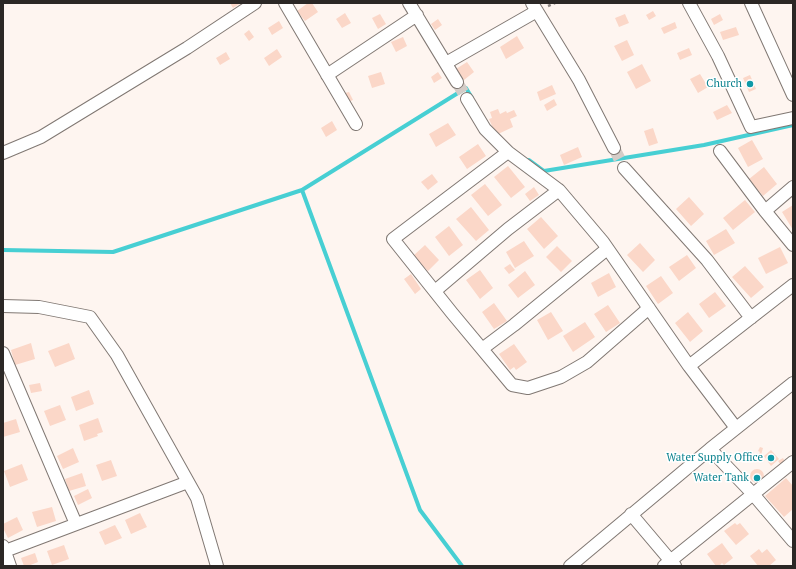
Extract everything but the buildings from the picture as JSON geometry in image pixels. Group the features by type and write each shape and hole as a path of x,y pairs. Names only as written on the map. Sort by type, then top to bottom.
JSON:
{"street":[{"path":"3,153 40,137 187,48 255,3"},
{"path":"285,3 356,124"},
{"path":"409,3 456,82"},
{"path":"689,3 718,56 751,127 793,118"},
{"path":"751,3 793,95"},
{"path":"446,63 534,7 579,80 614,148"},
{"path":"328,75 417,15"},
{"path":"467,99 485,129 508,152 559,190 607,249 689,366 736,428"},
{"path":"720,151 765,211 793,245"},
{"path":"508,152 393,239 512,385 528,388 562,377 587,362 649,308"},
{"path":"624,168 708,260 751,318"},
{"path":"765,211 793,187"},
{"path":"435,291 508,229 559,190"},
{"path":"482,349 514,325 607,249"},
{"path":"689,366 793,285"},
{"path":"3,306 39,307 90,317 116,356 198,498 217,566"},
{"path":"3,353 76,524"},
{"path":"570,566 710,449 793,383"},
{"path":"710,449 753,494 793,542"},
{"path":"631,514 670,564 793,462"},
{"path":"10,566 4,549 188,482"}],"waterway":[{"path":"302,190 466,88 472,98"},
{"path":"529,160 544,171 704,145 793,125"},
{"path":"3,250 113,252 302,190 420,510 462,566"}],"tunnel":[{"path":"457,82 467,99"},
{"path":"614,148 624,168"}],"place":[{"name":"Church","path":"750,84"},
{"name":"Water Supply Office","path":"771,458"},
{"name":"Water Tank","path":"757,478"}]}
